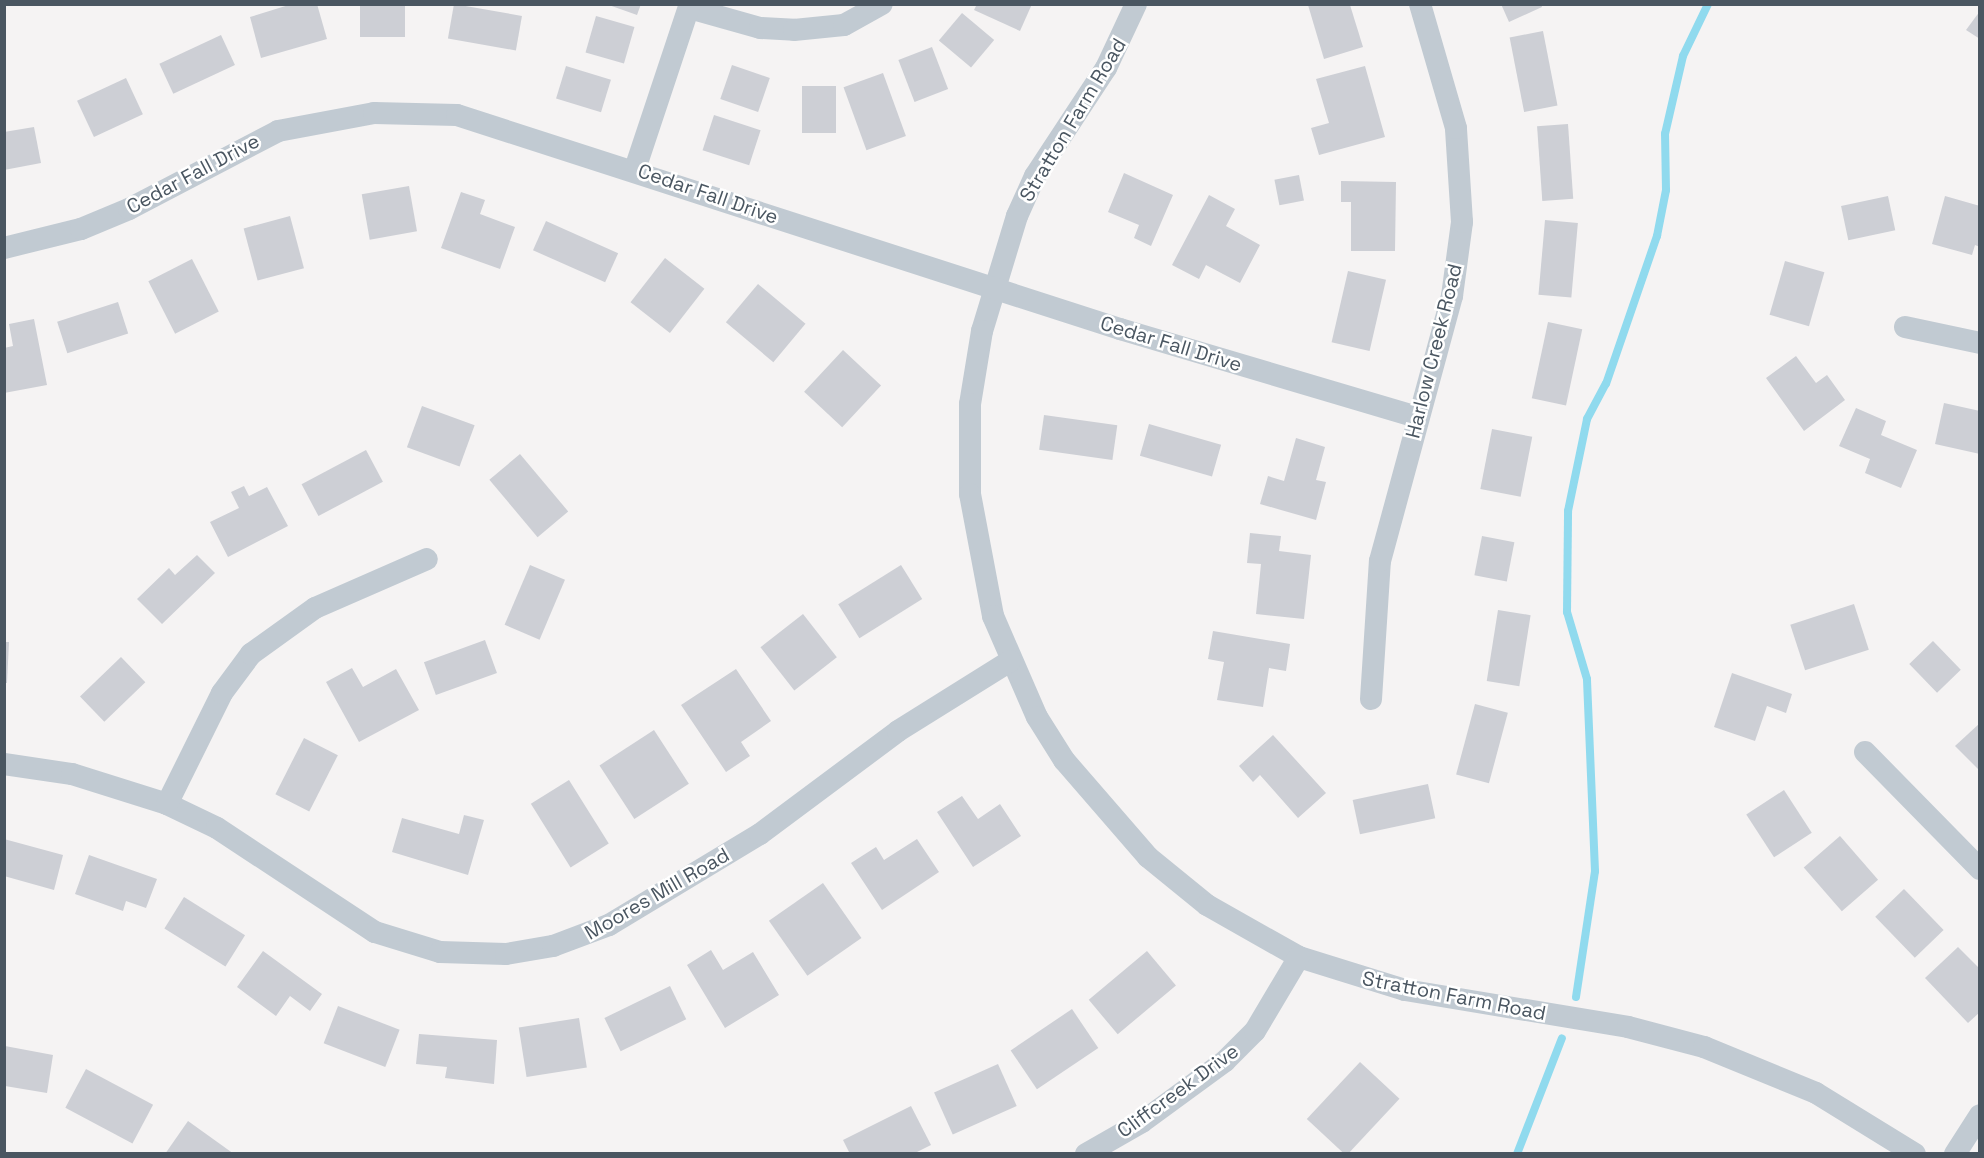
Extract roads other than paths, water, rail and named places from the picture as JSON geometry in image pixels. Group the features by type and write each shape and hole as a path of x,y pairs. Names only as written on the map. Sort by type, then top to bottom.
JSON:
{"street":[{"path":"635,169 690,6 760,28 794,30 844,25 882,4"},
{"name":"Stratton Farm Road","path":"1136,4 1106,68 1035,176 994,288 970,404 970,494 981,565 1010,661 1064,760 1149,857 1207,905 1299,957 1405,990 1628,1027 1704,1047 1816,1093 1915,1154"},
{"name":"Harlow Creek Road","path":"1371,699 1380,561 1452,296 1462,222 1456,128 1420,4"},
{"name":"Cedar Fall Drive","path":"4,248 81,229 129,209 278,131 374,113 458,115 635,169 994,288 1418,417"},
{"path":"1905,327 1980,343"},
{"path":"167,804 222,693 251,654 315,608 427,559"},
{"name":"Moores Mill Road","path":"4,764 72,774 167,804 217,828 375,932 440,952 515,953 574,940 618,920 760,834 898,731 1010,661"},
{"path":"1865,752 1980,869"},
{"name":"Cliffcreek Drive","path":"1086,1154 1142,1122 1225,1061 1255,1031 1299,957"},
{"path":"1955,1154 1980,1115"}],"waterway":[{"path":"1576,997 1595,871 1587,679 1567,612 1568,511 1587,419 1606,384 1657,236 1666,190 1665,134 1683,56 1708,4"},
{"path":"1517,1154 1562,1038"}]}
